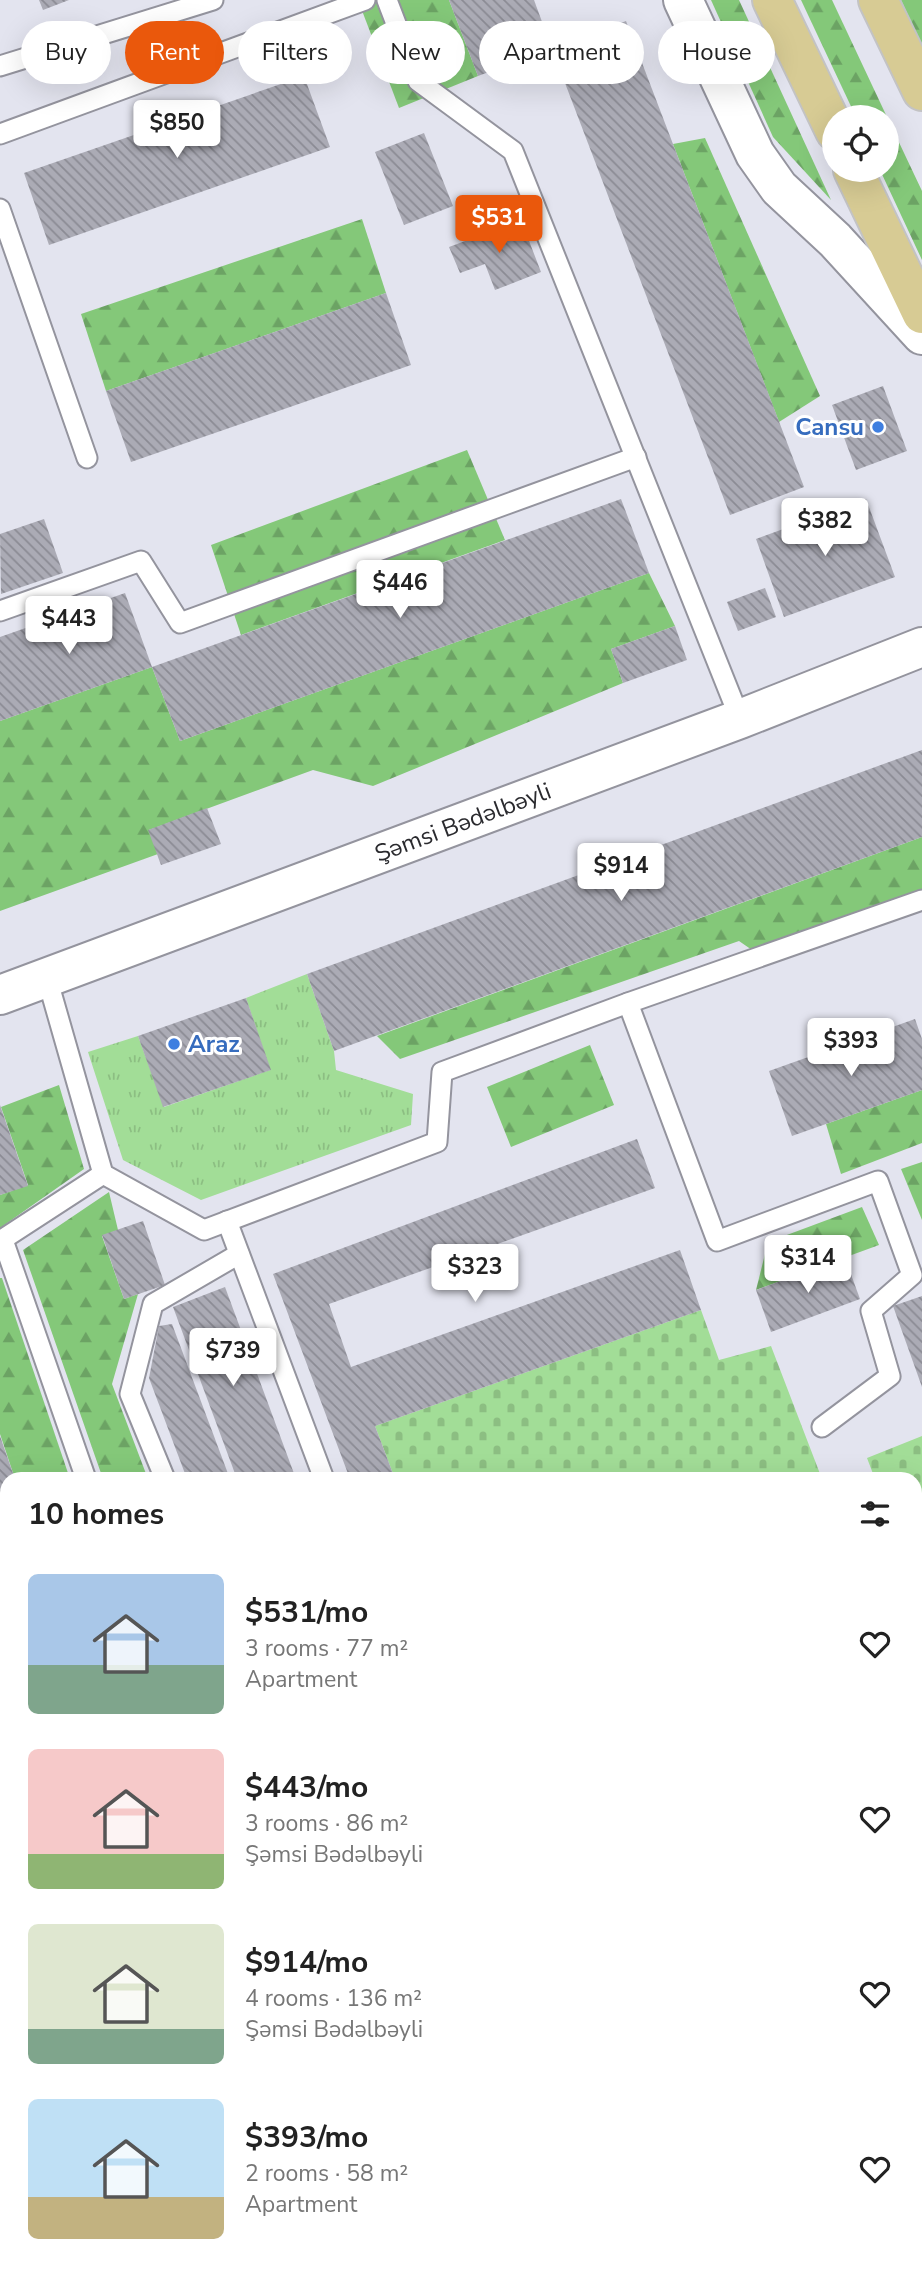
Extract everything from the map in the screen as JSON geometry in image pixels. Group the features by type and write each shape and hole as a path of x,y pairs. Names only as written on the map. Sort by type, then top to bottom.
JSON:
{"main road":[{"path":"772,0 822,105"},
{"path":"878,0 922,91"},
{"path":"859,182 922,314"}],"street":[{"path":"683,0 755,154 779,188 835,240 922,335"},
{"name":"Şəmsi Bədəlbəyli","path":"0,995 740,719 922,647"}],"lane":[{"path":"0,66 213,0"},
{"path":"0,134 365,0"},
{"path":"387,0 418,81 513,151 740,719"},
{"path":"0,209 87,458"},
{"path":"0,611 141,561 180,623 636,457"},
{"path":"47,978 103,1174 204,1230 437,1142 442,1072 628,1003 922,900"},
{"path":"628,1003 717,1241 878,1181 912,1275 871,1311 890,1376 822,1427"},
{"path":"84,1472 1,1241 103,1174"},
{"path":"227,1221 321,1472"},
{"path":"162,1472 130,1394 153,1304 239,1254"}],"green space":[{"path":"358,0 449,0 457,21 366,21"},
{"path":"711,0 739,0 749,21 721,21"},
{"path":"801,0 832,0 881,105 850,105"},
{"path":"901,0 922,0 922,46"},
{"path":"465,42 478,76 465,81"},
{"path":"775,78 831,200 773,137 749,84 775,84"},
{"path":"390,84 458,84 399,108"},
{"path":"705,138 820,396 779,422 673,144"},
{"path":"899,142 922,191 922,260 886,182 899,182"},
{"path":"362,219 386,293 106,391 81,314"},
{"path":"467,450 505,540 241,635 211,545"},
{"path":"649,573 675,626 611,649 623,683 373,786 313,770 149,830 158,854 0,911 0,721 152,667 180,741"},
{"path":"922,837 922,889 752,950 739,941 400,1059 377,1036"},
{"path":"307,974 334,1051 336,1070 413,1094 411,1125 201,1200 123,1160 88,1052 138,1036 164,1107 270,1070 246,998"},
{"path":"590,1045 614,1105 511,1147 487,1087"},
{"path":"59,1085 84,1169 0,1228 0,1195 28,1185 1,1107"},
{"path":"922,1090 922,1143 841,1174 826,1124"},
{"path":"922,1162 922,1220 901,1169"},
{"path":"109,1192 118,1230 102,1236 124,1299 138,1294 112,1384 145,1472 101,1472 23,1250"},
{"path":"862,1207 879,1245 756,1290 768,1242"},
{"path":"2,1278 68,1472 13,1472 0,1434"},
{"path":"701,1310 719,1360 771,1346 819,1472 392,1472 375,1426"},
{"path":"922,1436 922,1472 872,1472 867,1458"}],"building":[{"path":"39,0 69,0 43,10"},
{"path":"449,0 534,0 542,21 479,21 478,76 465,42 465,21 457,21"},
{"path":"644,68 804,487 730,515 565,84 644,84"},
{"path":"281,84 307,84 330,147 49,245 24,173"},
{"path":"424,133 453,206 404,225 375,152"},
{"path":"521,220 541,272 495,290 485,264 460,273 449,247"},
{"path":"386,293 411,365 131,462 106,391"},
{"path":"883,386 907,451 856,470 832,405"},
{"path":"621,499 649,573 180,741 152,667"},
{"path":"866,499 895,577 784,617 756,539"},
{"path":"44,519 63,573 1,594 0,534"},
{"path":"765,588 776,617 738,631 727,602"},
{"path":"125,593 152,667 0,721 0,637"},
{"path":"675,626 687,660 623,683 611,649"},
{"path":"922,750 922,837 334,1051 307,974"},
{"path":"207,808 221,844 161,865 148,830"},
{"path":"246,998 271,1070 163,1107 138,1036"},
{"path":"915,1019 922,1039 922,1090 792,1136 769,1071"},
{"path":"0,1105 28,1186 0,1195"},
{"path":"637,1139 655,1188 329,1304 351,1367 680,1250 701,1310 375,1426 392,1472 347,1472 273,1274"},
{"path":"143,1221 165,1285 124,1299 102,1235"},
{"path":"845,1258 860,1299 771,1332 756,1290"},
{"path":"225,1287 293,1472 234,1472 173,1307"},
{"path":"922,1296 922,1387 893,1306"},
{"path":"172,1324 227,1472 184,1472 149,1378 159,1326"},
{"path":"0,1436 13,1472 0,1472"}],"place":[{"name":"Cansu","path":"878,427"},
{"name":"Araz","path":"174,1044"}]}
